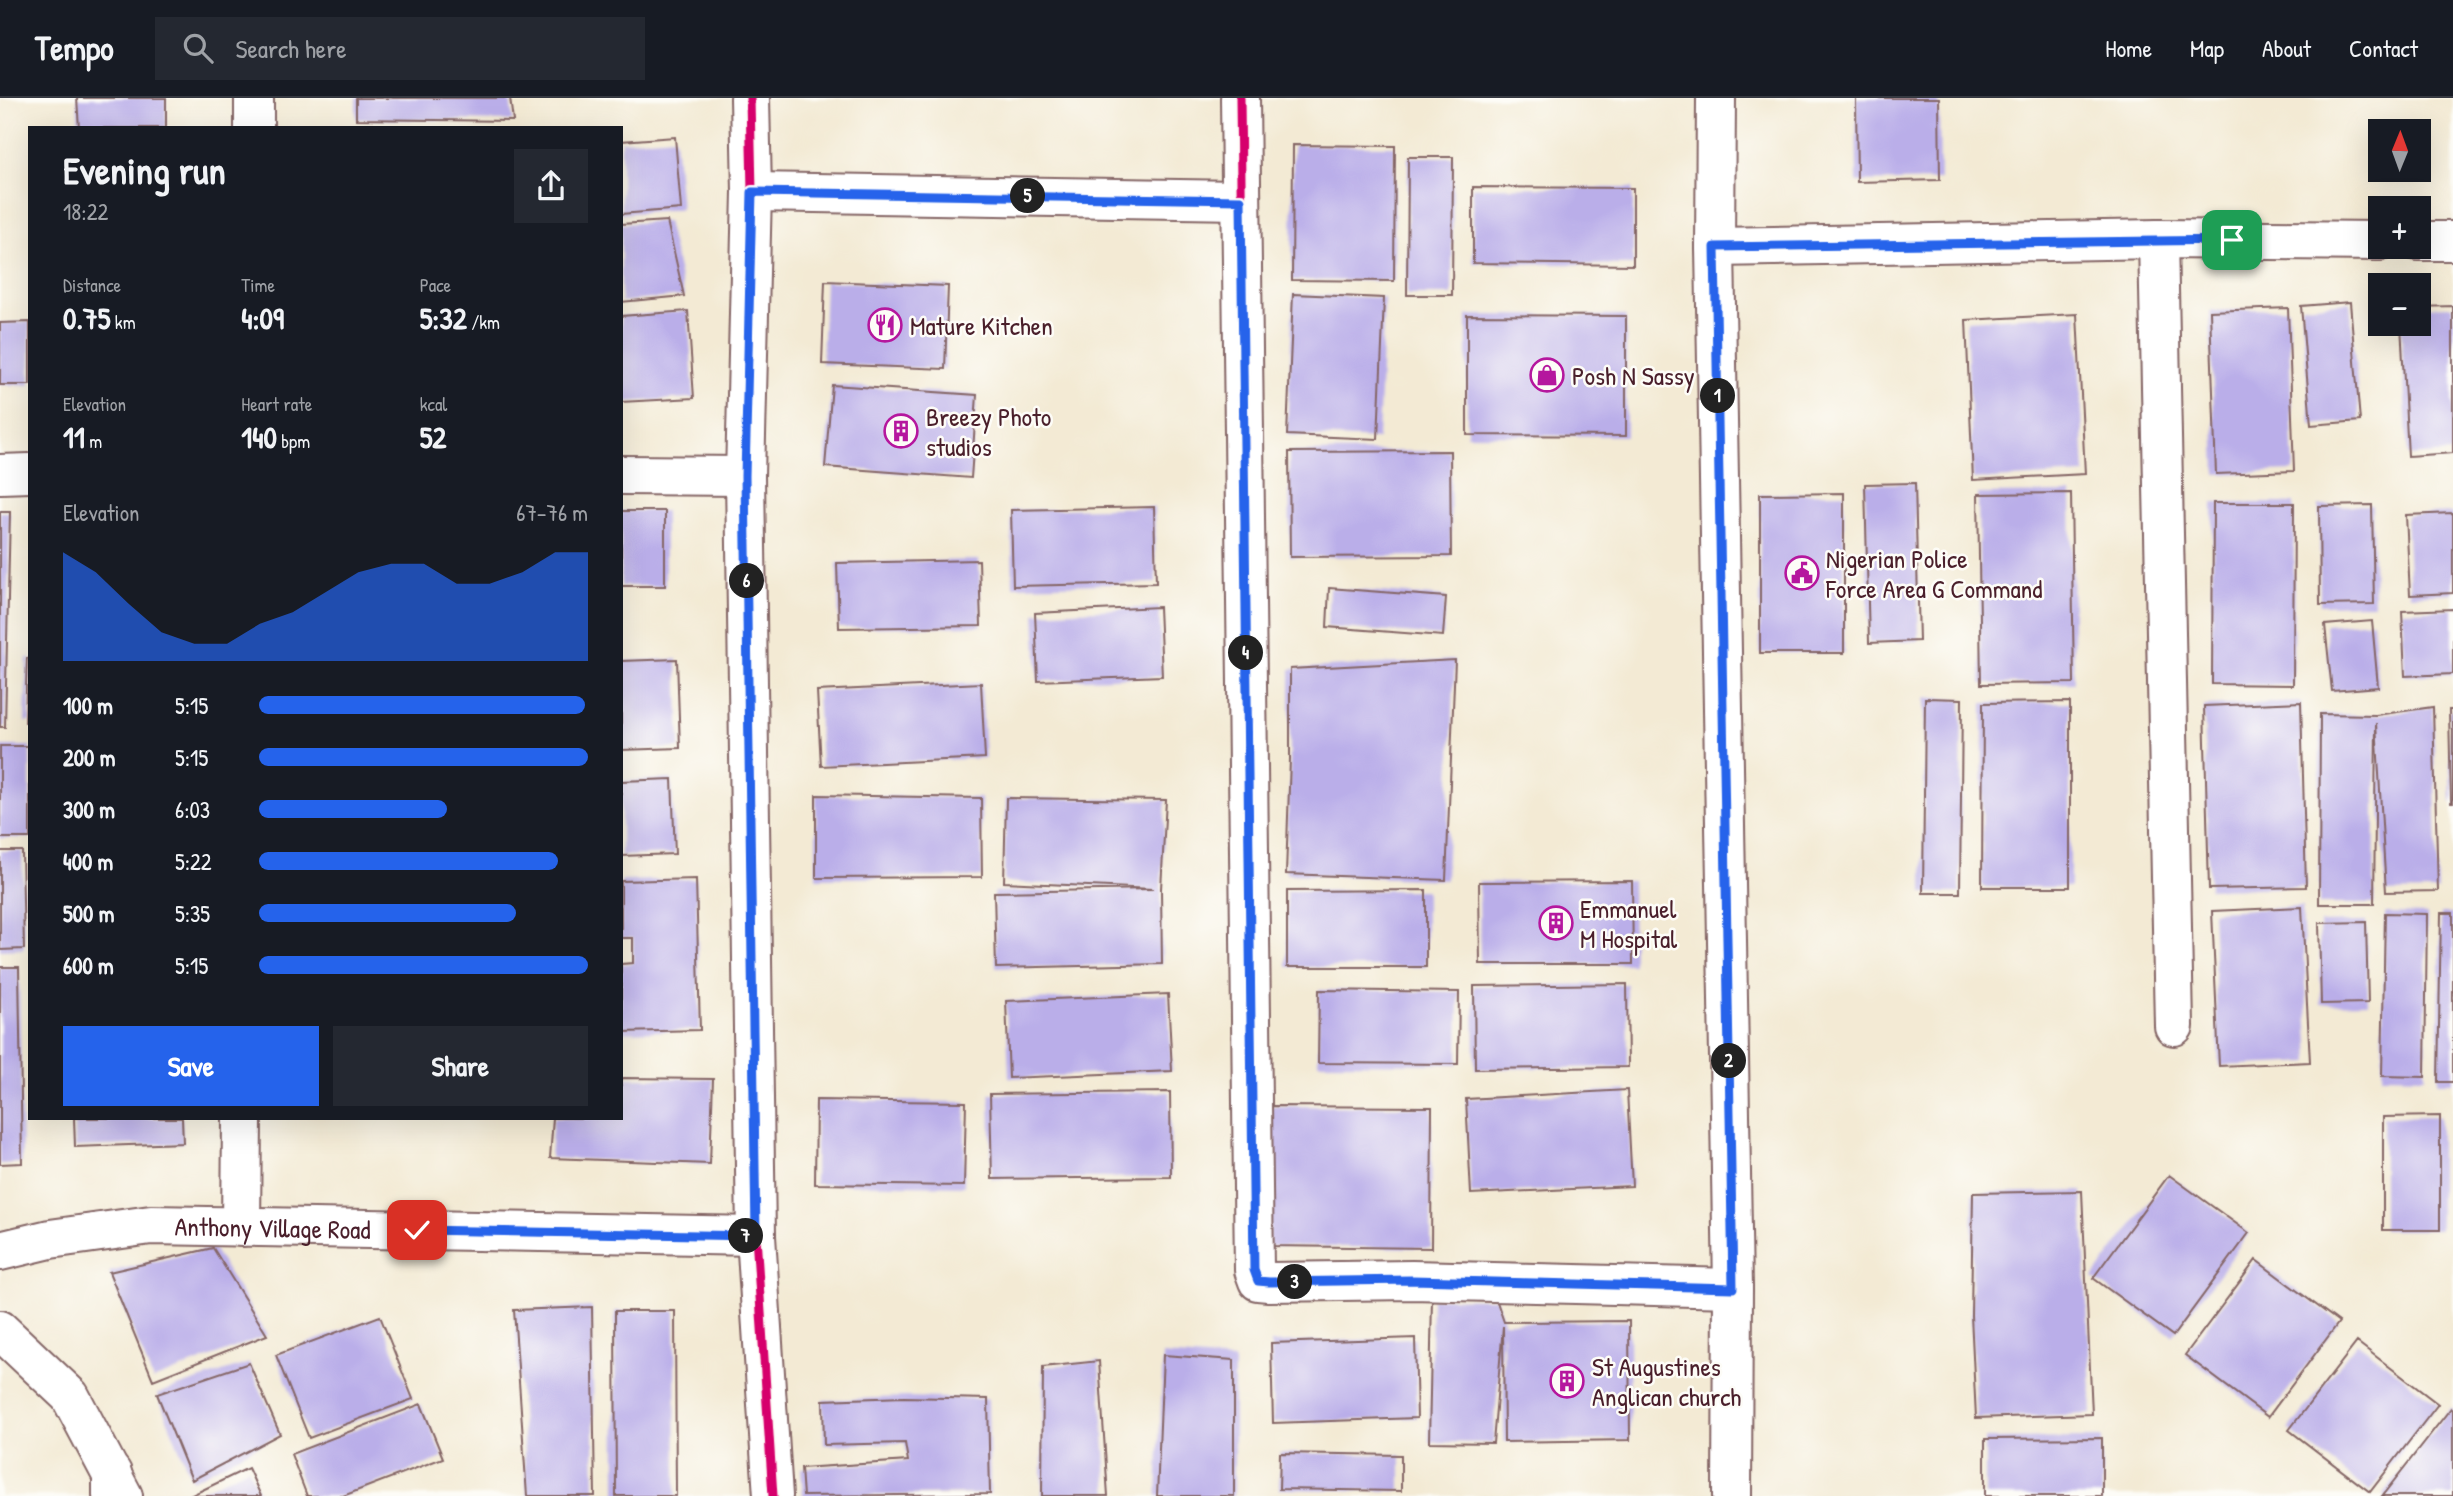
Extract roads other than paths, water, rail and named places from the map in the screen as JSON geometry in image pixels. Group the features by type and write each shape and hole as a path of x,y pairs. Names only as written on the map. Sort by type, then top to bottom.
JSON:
{"street":[{"path":"254,98 254,126"},
{"path":"750,98 752,192 745,476 756,1236 773,1496"},
{"path":"1240,98 1254,1270 1258,1281 1412,1280 1733,1288"},
{"path":"1716,98 1715,247 1733,1288 1732,1496"},
{"path":"752,192 1241,200"},
{"path":"1715,247 2158,239 2368,241"},
{"path":"2158,239 2174,1026"},
{"path":"2431,241 2453,241"},
{"path":"0,474 28,473"},
{"path":"623,475 745,476"},
{"path":"241,1227 242,1120"},
{"name":"Anthony Village Road","path":"0,1251 50,1239 151,1225 756,1236"},
{"path":"0,1330 70,1396 116,1488"}],"place":[{"name":"Mature Kitchen","path":"885,325"},
{"name":"Posh N Sassy","path":"1547,375"},
{"name":"Breezy Photo studios","path":"901,431"},
{"name":"Nigerian Police Force Area G Command","path":"1802,573"},
{"name":"Emmanuel M Hospital","path":"1556,923"},
{"name":"St Augustines Anglican church","path":"1567,1381"}]}
